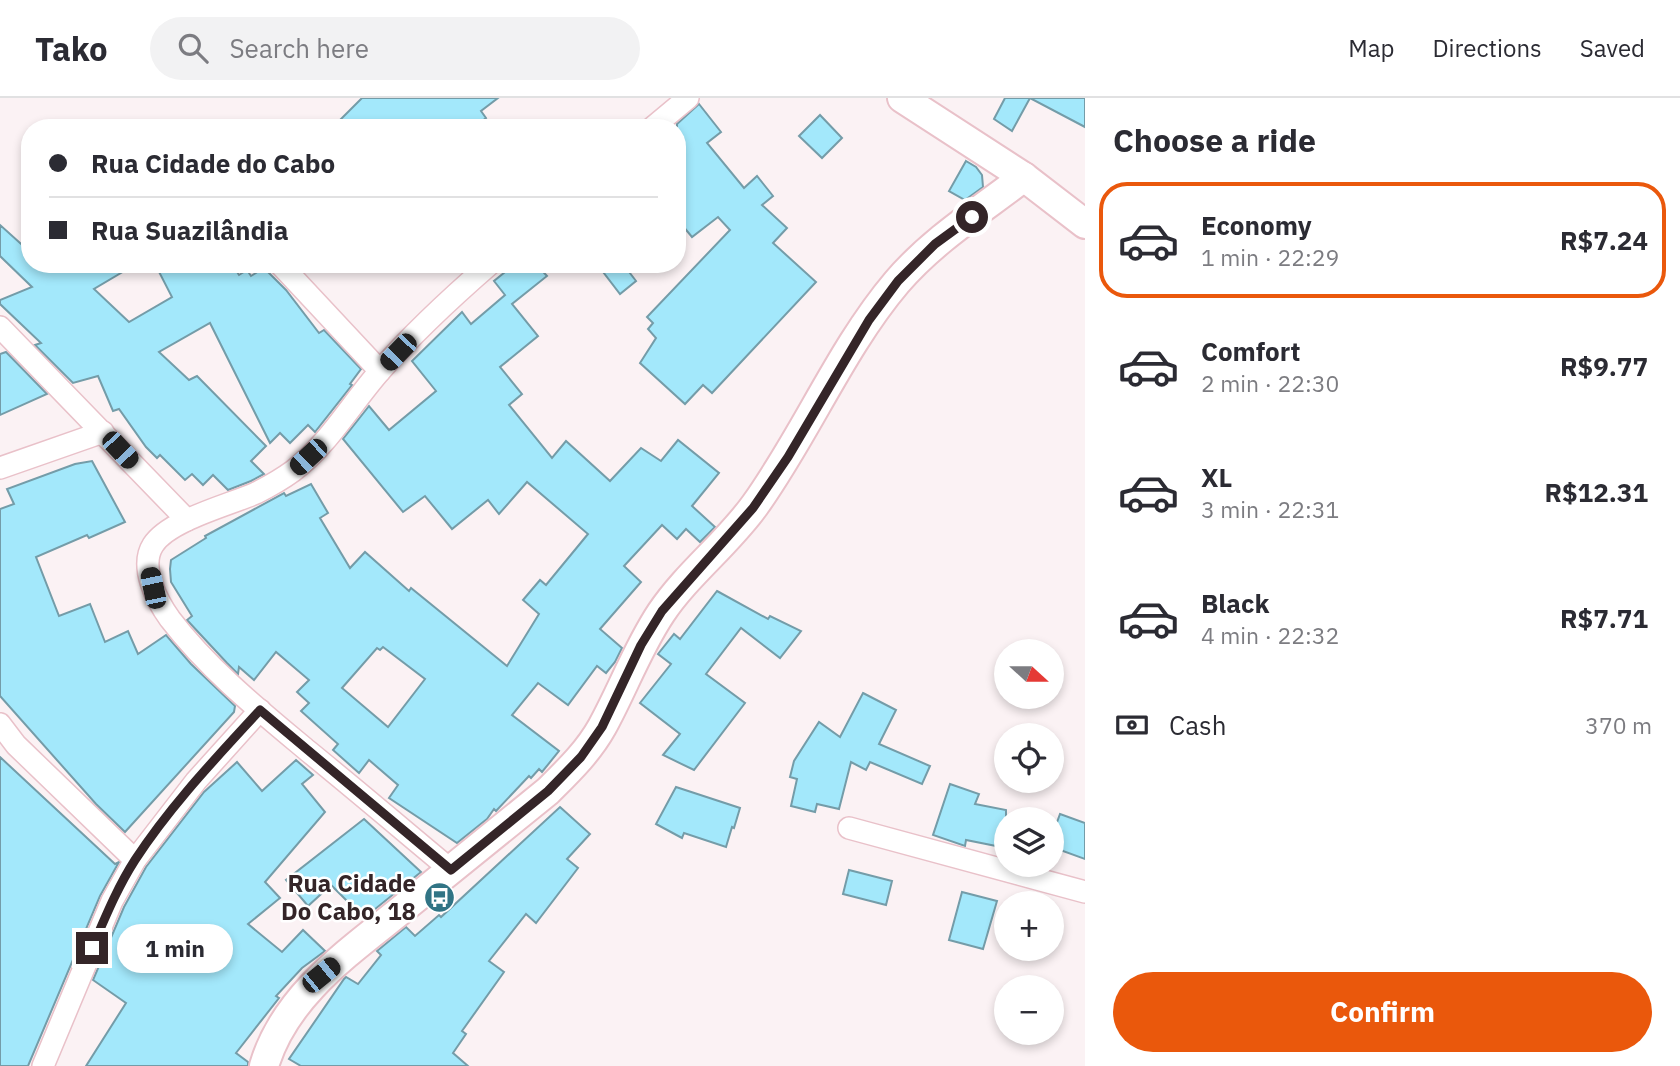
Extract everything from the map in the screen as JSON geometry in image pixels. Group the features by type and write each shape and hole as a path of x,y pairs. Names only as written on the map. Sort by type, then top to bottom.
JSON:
{"street":[{"path":"663,119 688,98"},
{"path":"902,98 1024,177 1085,224"},
{"path":"264,1066 269,1048 289,1012 321,975 548,791 581,757 602,727 641,645 662,611 753,508 788,457 869,320 898,281 935,244 1024,177"},
{"path":"288,273 380,371"},
{"path":"451,870 260,710 198,650 169,617 153,588 148,564 152,545 167,532 187,520 258,492 293,470 322,443 380,371 480,273"},
{"path":"0,327 187,520"},
{"path":"0,468 103,432"},
{"path":"43,1066 112,901 135,860 195,781 260,710"},
{"path":"0,723 16,745 135,860"},
{"path":"849,828 1085,892"}],"building":[{"path":"362,98 498,98 481,111 485,119 341,119"},
{"path":"1005,98 1030,98 1012,131 994,119"},
{"path":"1030,98 1085,98 1085,127"},
{"path":"699,104 721,132 707,143 744,188 757,176 773,196 762,205 787,228 773,243 816,282 712,393 703,385 685,404 640,363 656,338 648,329 653,323 647,317 730,230 718,217 692,237 686,230 686,119 682,119"},
{"path":"820,115 842,138 822,158 799,136"},
{"path":"966,161 982,175 983,187 965,200 949,191"},
{"path":"0,225 21,244 21,273 121,273 94,289 129,322 172,297 160,273 249,273 251,276 256,273 269,273 286,290 319,333 324,330 361,369 350,384 352,385 315,432 308,425 290,443 280,433 270,443 210,323 159,352 189,380 197,376 266,446 251,461 264,474 251,481 228,490 213,475 203,485 192,474 185,480 160,455 157,458 146,447 119,409 113,411 98,376 73,383 35,345 41,343 0,304 0,300 32,287 0,256"},
{"path":"504,273 544,273 547,276 512,304 538,336 500,367 522,394 509,405 552,458 566,441 610,481 641,448 661,461 678,440 719,473 692,506 715,527 700,542 686,529 677,539 662,525 624,566 641,582 600,629 622,648 615,662 606,673 597,666 568,705 538,683 512,715 559,751 542,772 539,769 531,778 529,776 496,811 494,809 487,819 457,843 389,798 398,785 369,760 359,773 333,750 338,744 301,711 309,703 297,692 309,680 276,652 254,680 239,667 238,674 187,620 192,616 171,582 170,569 171,560 206,538 205,536 284,493 286,496 311,484 328,513 320,518 350,568 365,552 409,591 411,588 507,666 539,614 523,600 540,580 546,585 588,534 527,482 499,514 488,500 452,529 425,496 403,512 343,439 369,406 389,430 436,391 412,361 462,312 471,324 505,295 494,281","holes":["383,647 425,679 388,727 342,688 377,648 380,650"]},
{"path":"604,273 630,273 636,281 620,294"},
{"path":"6,352 47,394 0,415 0,354"},
{"path":"92,461 125,522 36,557 59,616 90,604 105,642 128,631 138,654 166,635 191,664 235,706 234,712 125,832 96,804 0,696 0,509 14,504 7,489 75,464"},
{"path":"717,591 768,619 770,616 801,631 780,658 741,628 706,674 745,703 694,770 663,755 680,734 640,703 671,664 658,654 674,634 680,639"},
{"path":"863,693 896,710 879,744 930,766 922,784 870,762 866,770 851,762 839,809 817,804 815,812 791,806 797,779 790,777 794,761 819,722 840,737"},
{"path":"0,757 115,864 119,862 100,896 28,1066 0,1066"},
{"path":"296,760 313,775 302,784 325,812 265,882 280,898 248,924 282,952 303,930 325,951 302,968 276,996 279,998 236,1053 248,1062 248,1066 86,1066 126,1003 93,980 124,907 146,867 204,792 237,762 262,791"},
{"path":"950,784 979,794 975,804 994,808 994,846 966,840 965,846 933,835"},
{"path":"676,787 740,808 726,847 684,833 682,838 656,824"},
{"path":"560,807 590,834 567,859 578,868 536,923 526,914 489,961 504,972 462,1031 466,1034 453,1053 468,1066 301,1066 289,1059 346,977 358,984 381,955 377,951 406,927 415,936 439,915 441,917"},
{"path":"1064,815 1085,823 1085,859 1064,851"},
{"path":"364,819 421,872 364,918 331,885 308,906 286,880"},
{"path":"849,870 892,881 886,905 843,894"},
{"path":"962,892 994,900 994,911 983,949 949,940"}],"place":[{"name":"Rua Cidade Do Cabo, 18","path":"439,897"}],"route":[{"path":"92,948 112,901 135,860 195,781 260,710 451,870 548,791 581,757 602,727 641,645 662,611 753,508 788,457 869,320 898,281 935,244 972,217"}]}
